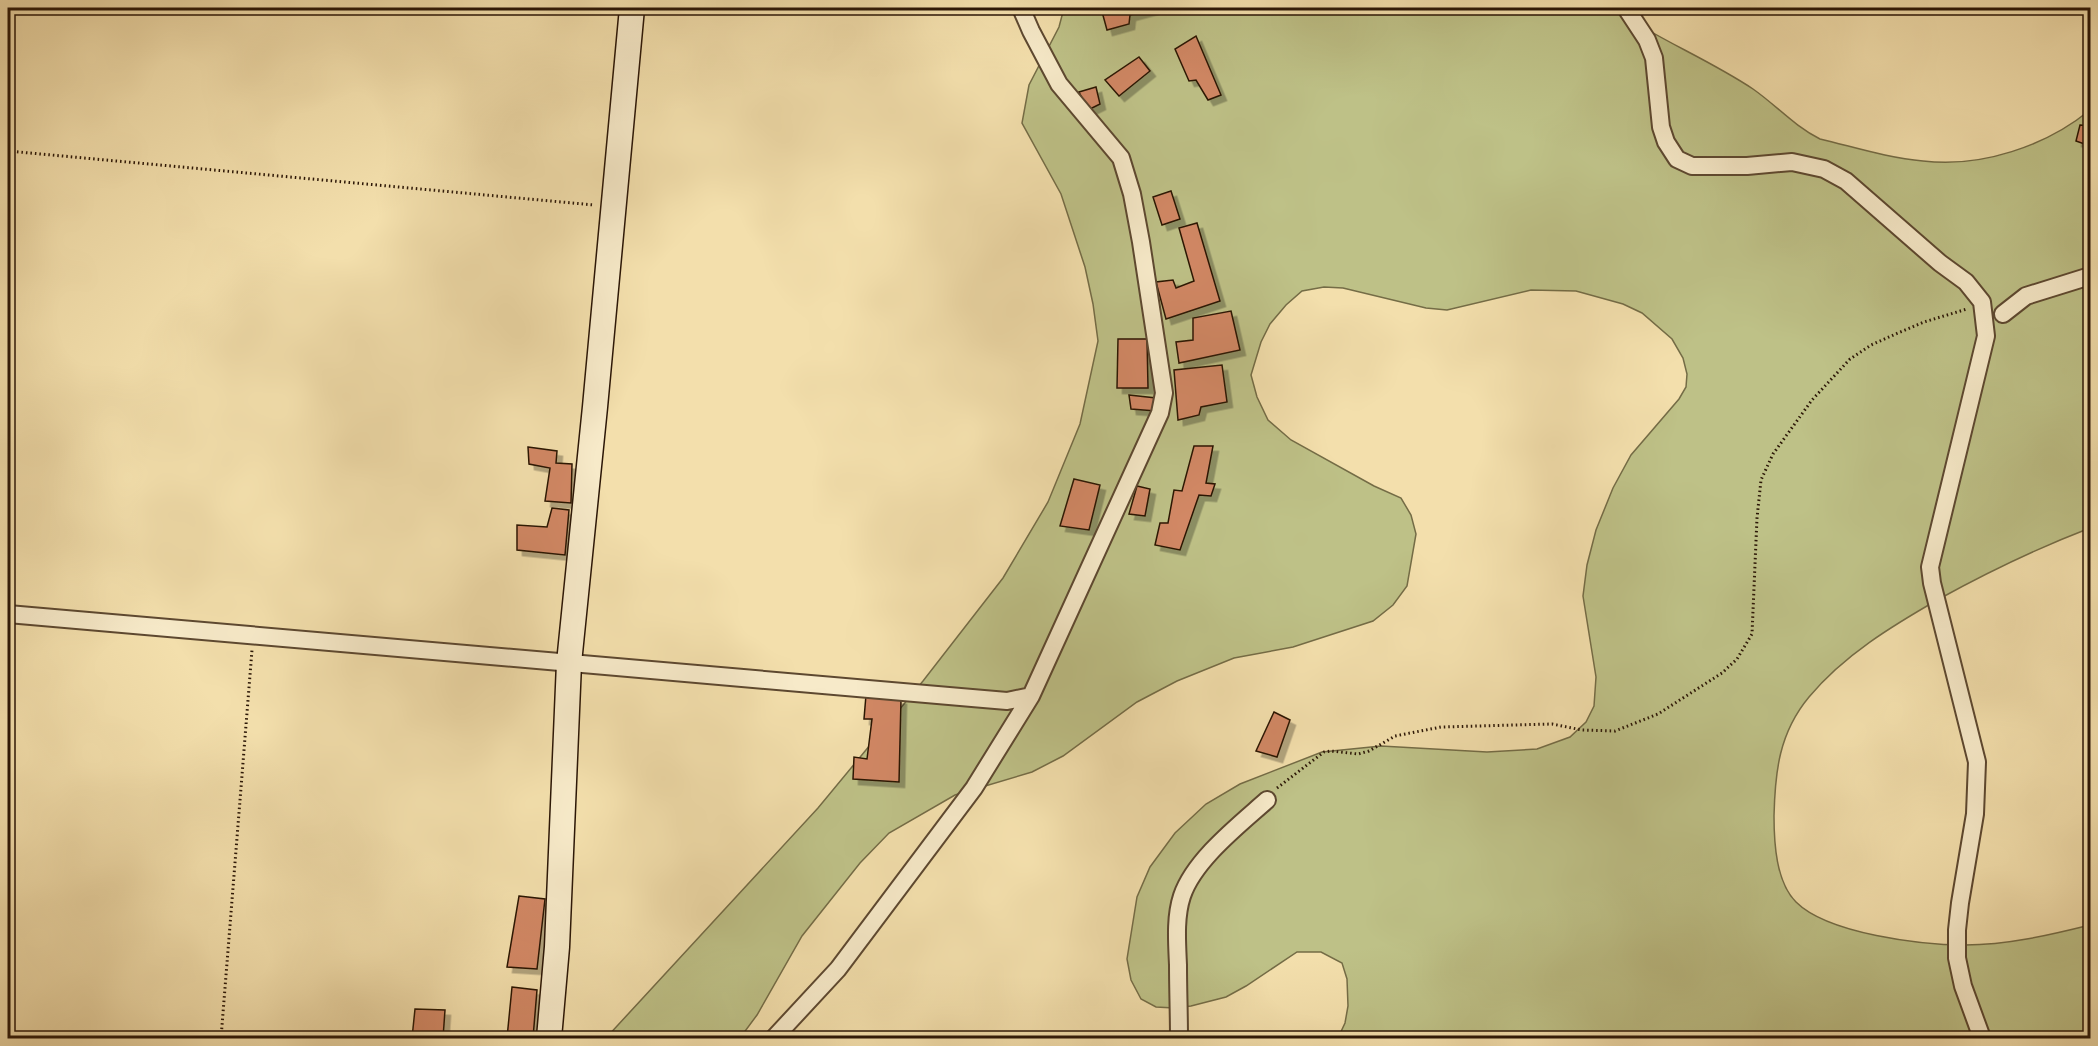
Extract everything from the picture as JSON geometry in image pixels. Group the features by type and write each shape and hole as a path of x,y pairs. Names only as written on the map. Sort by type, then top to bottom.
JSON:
{"street":[{"path":"549,1038 557,947 568,663 632,8"},
{"path":"774,1038 838,969 960,807 1031,696 1160,412 1164,393 1141,243 1132,194 1121,158 1059,84 1021,8"},
{"path":"1626,8 1647,40 1654,58 1661,127 1666,142 1677,159 1692,166 1747,166 1792,162 1824,169 1846,181 1940,263 1966,282 1983,302 1986,336 1930,567 1932,583 1976,751 1975,814 1960,903 1957,958 1963,986 1982,1038"},
{"path":"2003,314 2026,297 2091,276"},
{"path":"8,615 984,699 1006,700 1031,696"},
{"path":"1179,1038 1177,942 1178,910 1182,894 1206,858 1267,800"}],"path":[{"path":"8,151 614,207"},
{"path":"1267,800 1280,783 1324,752 1358,754 1369,751 1395,736 1441,727 1552,724 1582,730 1615,731 1658,714 1722,673 1737,659 1752,634 1761,480 1773,454 1812,400 1850,359 1871,345 1924,322 1955,312"},
{"path":"221,1038 253,636"}],"green space":[{"path":"1064,8 1612,8 1647,30 1736,78 1820,139 1910,160 1967,161 2012,152 2054,134 2090,110 2090,528 2013,561 1939,599 1886,631 1837,668 1809,697 1785,739 1778,769 1774,816 1780,873 1789,894 1811,913 1852,930 1925,943 1981,945 2044,936 2090,925 2090,1038 1338,1038 1345,1023 1348,1006 1347,979 1342,963 1321,952 1297,952 1226,997 1174,1008 1156,1007 1141,999 1131,980 1127,959 1137,897 1150,867 1175,833 1206,804 1240,784 1322,752 1381,746 1487,752 1537,749 1570,737 1586,722 1594,706 1596,677 1583,596 1587,565 1596,530 1613,488 1631,455 1679,399 1686,387 1687,374 1683,358 1672,339 1642,313 1623,304 1576,291 1531,290 1447,310 1426,308 1343,288 1324,287 1302,291 1270,324 1261,342 1251,375 1257,397 1268,420 1291,440 1374,486 1401,498 1411,515 1416,534 1407,586 1393,605 1373,621 1293,647 1234,658 1177,681 1137,702 1063,756 1032,772 955,795 889,833 860,863 802,936 757,1015 740,1038 606,1038 818,808 923,681 1003,578 1048,502 1080,424 1098,341 1085,267 1061,194 1022,123 1029,85 1059,27"}],"building":[{"path":"1101,8 1152,9 1130,15 1129,24 1107,30"},
{"path":"1196,36 1221,95 1208,100 1196,80 1189,81 1175,49"},
{"path":"1139,57 1150,71 1119,96 1105,80"},
{"path":"1096,87 1100,104 1088,110 1079,92"},
{"path":"2080,125 2090,126 2090,146 2076,141"},
{"path":"1171,191 1180,219 1162,225 1153,197"},
{"path":"1197,223 1220,301 1166,319 1156,282 1173,280 1176,288 1194,281 1179,228"},
{"path":"1231,311 1240,350 1179,363 1176,342 1193,340 1193,318"},
{"path":"1118,339 1147,339 1148,388 1117,388"},
{"path":"1222,365 1227,402 1201,407 1199,415 1178,420 1174,370"},
{"path":"1129,395 1156,398 1156,411 1131,409"},
{"path":"1194,446 1213,446 1206,483 1215,484 1211,496 1199,495 1180,550 1155,545 1160,523 1168,523 1174,490 1182,491"},
{"path":"528,447 557,451 556,463 572,464 571,503 545,501 550,468 529,464"},
{"path":"1074,479 1100,485 1089,530 1060,526"},
{"path":"1137,486 1150,489 1145,516 1129,514"},
{"path":"552,508 569,510 565,555 517,550 517,525 547,527"},
{"path":"866,695 901,699 899,782 853,779 854,757 867,759 872,719 864,719"},
{"path":"1274,712 1290,720 1277,757 1256,751"},
{"path":"519,896 545,899 537,969 507,967"},
{"path":"512,987 537,990 533,1038 507,1038"},
{"path":"415,1009 445,1010 443,1038 412,1038"}]}
